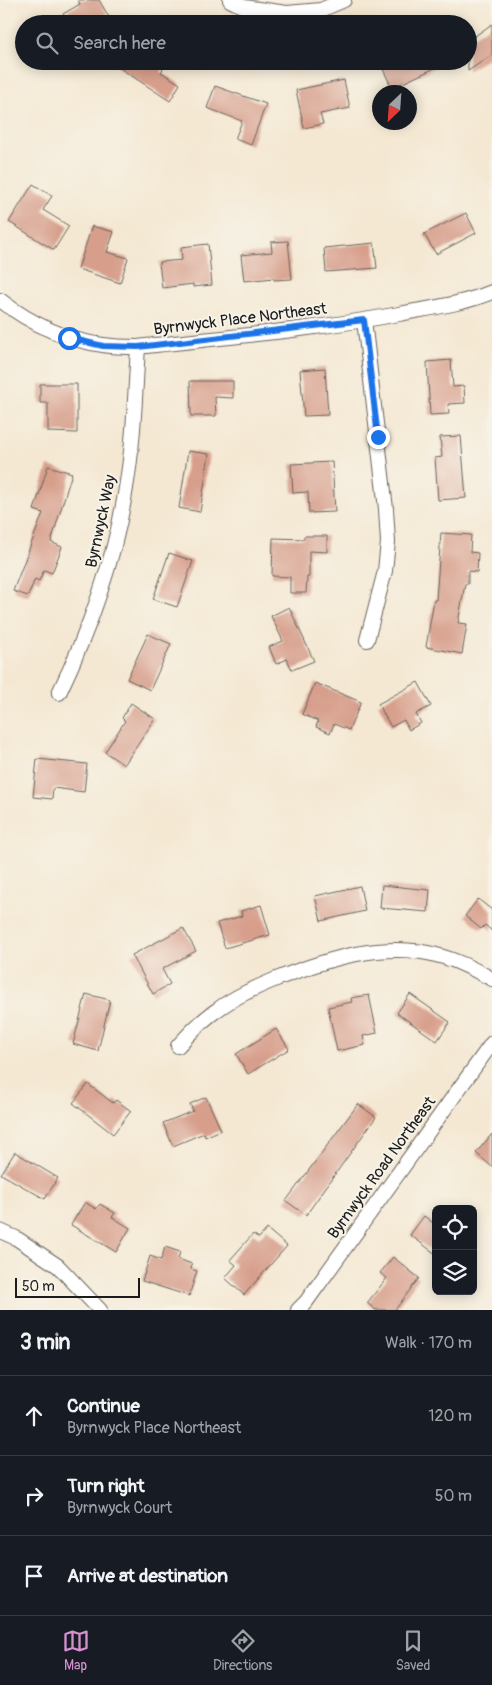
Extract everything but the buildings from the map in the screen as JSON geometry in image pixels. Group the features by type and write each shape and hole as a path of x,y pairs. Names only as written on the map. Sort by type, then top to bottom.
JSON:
{"street":[{"path":"230,0 244,7 287,13 321,10 344,0"},
{"name":"Byrnwyck Place Northeast","path":"0,300 41,326 69,338 103,346 138,347 364,320 476,299 492,292"},
{"path":"364,320 386,509 388,542 385,571 367,640"},
{"name":"Byrnwyck Way","path":"59,693 80,649 113,552 126,488 132,440 138,347"},
{"path":"178,1046 194,1029 217,1010 252,990 303,968 351,955 385,950 412,951 439,956 467,966 492,979"},
{"name":"Byrnwyck Road Northeast","path":"298,1310 306,1302 492,1043"},
{"path":"0,1231 16,1238 58,1266 100,1310"}],"route":[{"path":"69,338 103,346 138,347 364,320 378,437"}]}
